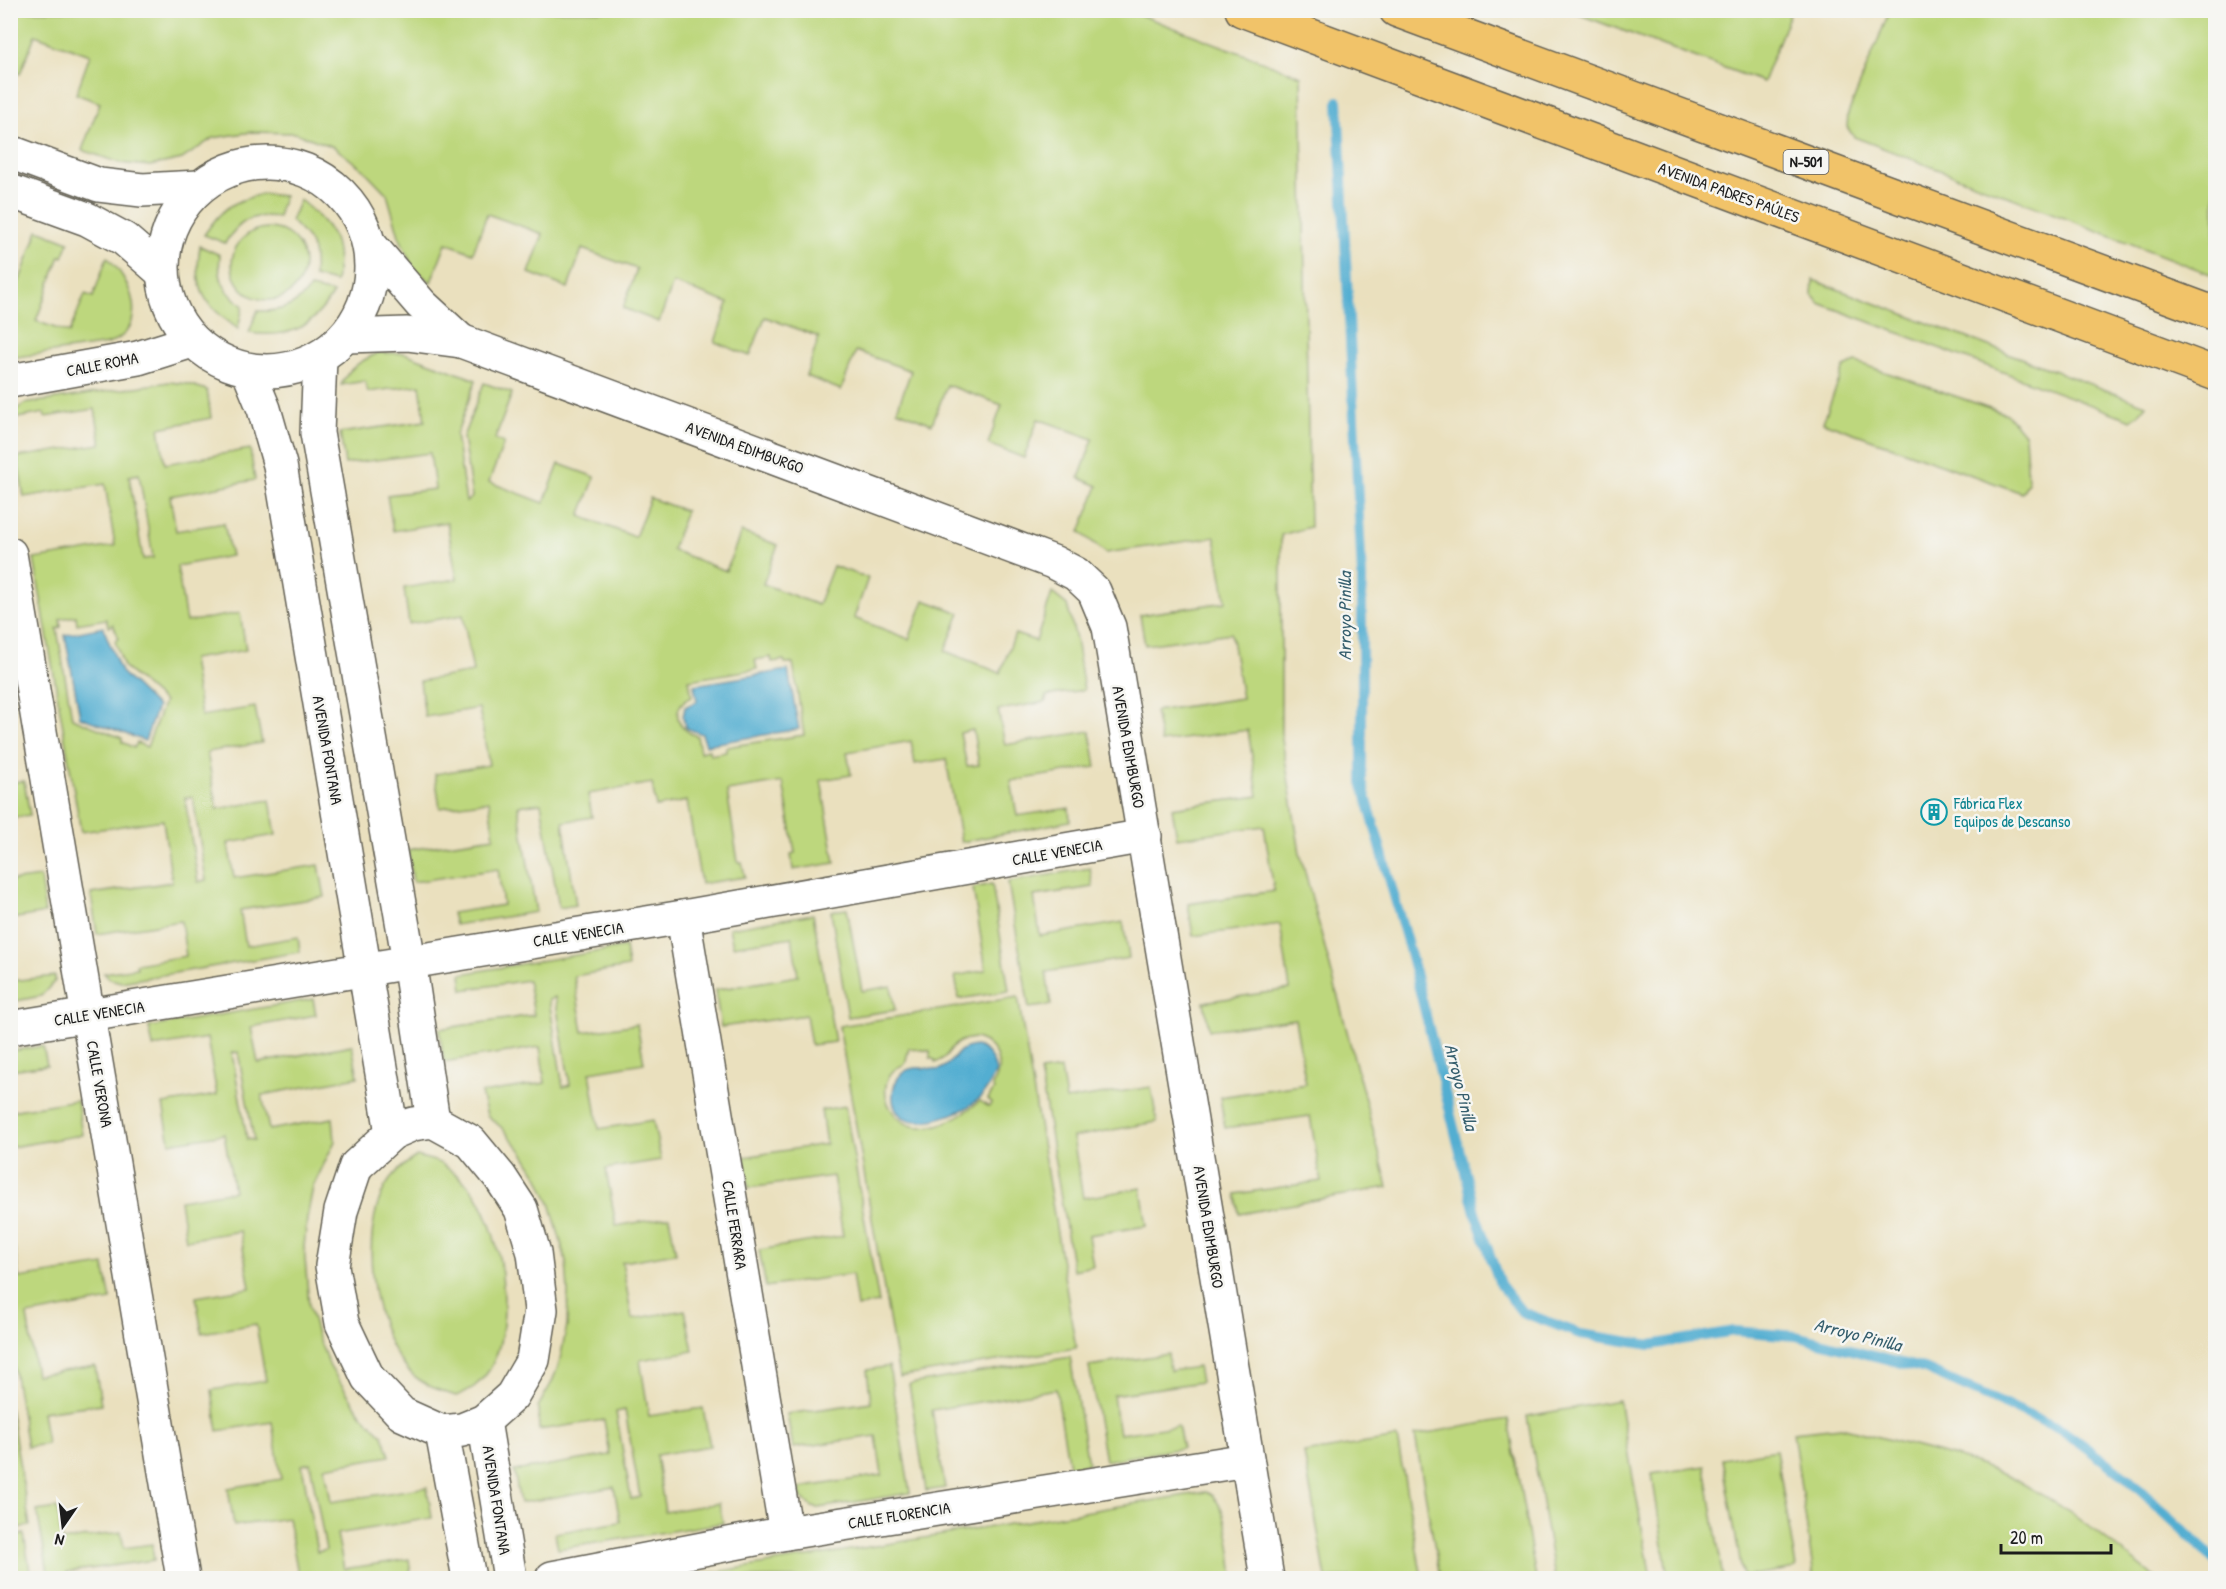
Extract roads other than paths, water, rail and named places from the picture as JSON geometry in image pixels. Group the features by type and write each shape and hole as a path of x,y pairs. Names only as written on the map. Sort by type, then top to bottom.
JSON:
{"highway":[{"name":"AVENIDA PADRES PAÚLES","path":"1242,10 2216,374"},
{"name":"N-501","path":"1396,10 2216,314"}],"street":[{"path":"10,152 99,185 142,190 199,187"},
{"path":"272,162 310,171 339,189 359,215 371,246 370,294 347,336 320,358 285,371 248,370 217,360 192,341 171,309 162,272 170,225 199,187 233,167 262,163 272,162"},
{"path":"10,191 87,219 124,239 162,272"},
{"name":"AVENIDA EDIMBURGO","path":"371,246 421,304 461,341"},
{"name":"AVENIDA EDIMBURGO","path":"347,336 408,334 461,341 1043,558 1076,574 1094,591 1108,627 1145,837 1267,1578"},
{"name":"CALLE ROMA","path":"10,381 138,358 192,341"},
{"path":"320,358 316,433 409,961 433,1121"},
{"name":"AVENIDA FONTANA","path":"248,370 264,410 280,465 392,1133"},
{"name":"CALLE VERONA","path":"10,554 183,1578"},
{"name":"CALLE VENECIA","path":"10,1028 683,917 1145,837"},
{"name":"CALLE FERRARA","path":"683,917 786,1533"},
{"path":"433,1121 471,1142 500,1177 521,1209 534,1253 541,1310 533,1360 512,1396 484,1421 462,1430 442,1432 402,1414 368,1378 342,1323 332,1266 341,1211 356,1166 392,1133 413,1124 433,1121"},
{"name":"AVENIDA FONTANA","path":"484,1421 510,1578"},
{"path":"442,1432 469,1578"},
{"name":"CALLE FLORENCIA","path":"552,1578 786,1533 1246,1460"}],"water":[{"path":"103,627 121,672 157,707 145,741 80,717 65,635"},
{"path":"788,670 799,729 706,745 702,734 686,728 683,717 685,707 697,701 694,685"},
{"path":"976,1046 990,1056 996,1072 979,1099 968,1107 938,1119 916,1121 900,1115 894,1103 893,1089 904,1072 917,1068 938,1070 963,1049"}],"waterway":[{"name":"Arroyo Pinilla","path":"1338,101 1362,577 1362,782 1411,956 1475,1212 1500,1284 1522,1312 1580,1334 1651,1345 1734,1331 1796,1336 1925,1369 2062,1430 2126,1477 2216,1561"}],"place":[{"name":"Fábrica Flex Equipos de Descanso","path":"1934,812"}]}
